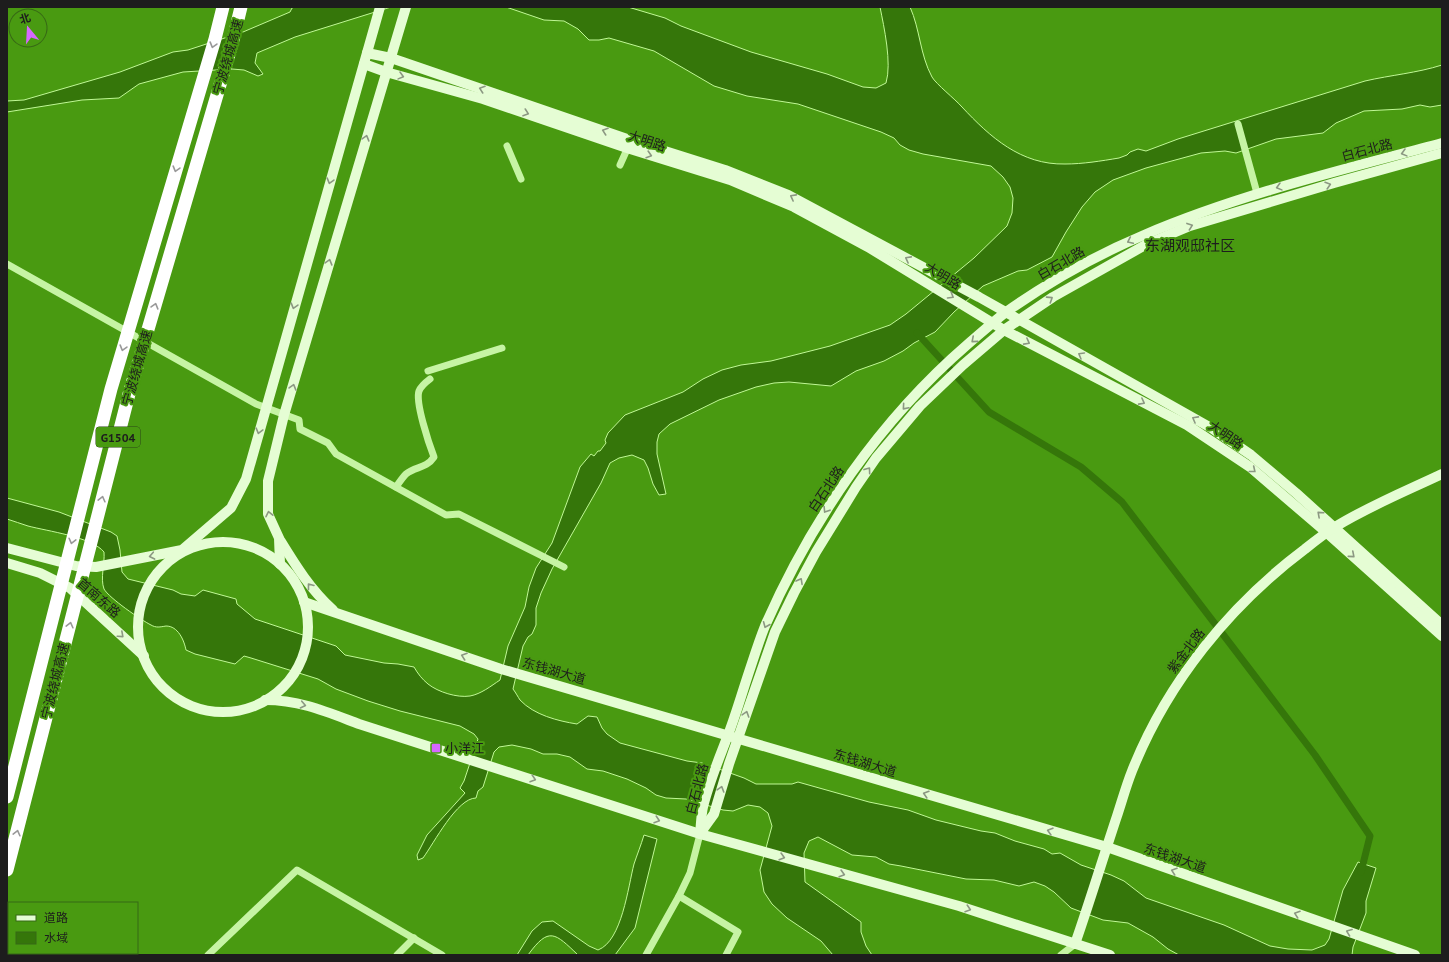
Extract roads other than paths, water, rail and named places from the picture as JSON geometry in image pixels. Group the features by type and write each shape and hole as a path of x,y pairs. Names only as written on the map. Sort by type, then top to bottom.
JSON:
{"highway":[{"name":"宁波绕城高速","path":"7,797 111,389 223,7"},
{"name":"宁波绕城高速","path":"7,870 129,394 232,44 241,7"}],"main road":[{"path":"380,7 246,479 231,508 152,576 142,600 138,626 144,656 156,677 172,699 196,711 225,714 248,709 265,700 283,700 311,706 359,724 700,834 958,906 1110,955"},
{"path":"337,614 313,590 300,573 279,538 268,514 268,481 284,415 405,10"},
{"name":"大明路","path":"367,53 390,58 730,180 794,207 868,247 968,306 1004,330 1187,425 1250,467 1331,530 1442,625"},
{"name":"大明路","path":"364,64 386,72 483,98 629,144 725,170 788,194 1019,319 1213,429 1251,455 1296,493 1331,530 1442,636"},
{"name":"白石北路","path":"700,834 702,809 717,762 728,736 764,629 787,580 805,545 827,509 865,456 905,406 931,378 1006,312 1064,275 1143,235 1185,218 1257,194 1442,143"},
{"name":"白石北路","path":"700,834 714,814 728,764 738,739 759,674 775,632 794,593 816,552 856,487 876,458 920,406 940,386 1004,330 1019,319 1093,273 1147,244 1190,226 1334,183 1442,153"},
{"name":"紫金北路","path":"1075,944 1132,771 1145,743 1177,684 1210,640 1234,611 1260,586 1290,560 1331,530 1358,514 1442,474"},
{"path":"279,538 280,564"},
{"name":"首南东路","path":"7,548 76,566 96,567 182,550 220,540 252,547 280,564 295,582 304,602 309,629 303,659 290,681 265,700"},
{"name":"首南东路","path":"7,563 40,573 70,588 144,656"},
{"name":"东钱湖大道","path":"304,602 523,676 1106,847 1415,955"}],"street":[{"path":"1238,124 1257,194"},
{"path":"620,165 629,144"},
{"path":"507,146 521,180"},
{"path":"7,264 265,408 299,420 300,429 328,442 336,454 396,487 446,514 459,514 564,567"},
{"path":"428,371 502,348"},
{"path":"396,487 406,474 415,468 430,464 434,457 418,402 419,391 423,384 430,379"},
{"path":"646,955 690,874 700,834"},
{"path":"208,955 297,870 442,955"},
{"path":"679,896 738,932 726,955"},
{"path":"397,955 414,938"},
{"path":"1061,955 1075,944"},
{"path":"1069,955 1075,944"}],"water":[{"path":"294,7 391,7 295,37 257,53 255,63 263,74 258,76 244,70 232,69 183,72 139,84 119,98 82,100 7,112 7,101 24,100 120,72 173,52 188,50 243,32 290,12"},
{"path":"506,7 628,7 665,18 681,26 751,52 827,74 863,87 876,88 886,83 888,75 887,45 880,7 910,7 925,60 934,80 984,129 1008,147 1034,160 1065,164 1119,158 1138,149 1146,151 1178,139 1365,81 1442,65 1442,105 1430,107 1420,105 1402,109 1364,111 1336,123 1323,133 1276,139 1236,153 1225,151 1201,153 1146,168 1113,180 1095,192 1082,207 1052,257 1027,270 1018,271 983,286 954,312 935,332 914,343 903,351 884,361 856,371 831,386 789,382 774,383 756,387 719,400 670,424 659,434 657,442 657,454 666,494 659,495 644,460 632,455 619,458 610,463 601,483 552,569 541,593 536,608 536,625 532,634 528,637 523,646 513,689 520,700 532,710 539,713 562,721 577,724 588,716 597,717 602,728 607,734 620,743 687,761 702,763 744,778 756,784 792,784 798,782 869,802 908,810 936,820 995,833 1015,841 1044,849 1052,854 1060,853 1081,865 1124,881 1146,898 1224,925 1270,946 1288,949 1312,950 1325,945 1329,939 1343,890 1358,862 1376,868 1366,901 1366,913 1353,947 1352,955 1179,955 1168,949 1153,937 1128,923 1103,920 1071,908 1054,892 1045,886 1034,882 1019,886 994,880 966,879 889,864 876,857 852,855 818,837 809,841 804,853 805,882 861,922 861,932 866,946 872,955 833,955 821,941 787,918 772,904 764,892 760,870 772,826 768,813 760,807 748,805 733,811 723,810 686,799 666,798 656,795 646,788 627,779 603,771 587,769 570,757 557,754 543,754 531,749 512,745 499,747 494,752 483,787 478,791 476,798 461,805 446,822 423,858 418,860 417,855 427,835 465,793 460,788 464,781 478,739 474,734 460,726 400,711 368,701 336,689 318,679 251,658 244,656 235,664 195,654 186,650 180,634 174,628 166,626 156,627 151,625 140,619 107,593 104,589 102,580 104,552 98,547 80,538 28,526 7,519 7,498 59,512 111,532 117,536 122,572 128,579 173,590 181,594 195,596 203,590 236,599 237,604 255,619 336,646 345,655 414,667 426,682 442,692 459,696 478,694 500,680 508,646 525,607 529,587 536,568 552,543 580,467 591,454 594,456 598,451 600,451 606,443 605,440 608,433 625,415 683,392 703,379 722,370 741,365 771,361 830,346 890,325 906,314 974,258 1007,226 1012,213 1013,198 1010,187 1003,177 991,166 923,154 909,150 900,145 894,138 881,132 798,104 747,96 714,86 654,51 609,38 589,40 578,29 564,21 544,20"},
{"path":"644,835 657,839 635,928 615,955 578,955 558,938 547,936 535,946 528,955 517,955 532,931 542,922 553,921 589,946 598,950 606,945 613,936 623,912 634,864"}],"waterway":[{"path":"917,333 989,412 1081,467 1122,502 1315,755 1370,836 1361,872"}],"place":[{"name":"小洋江","path":"436,748"}],"district":[{"name":"东湖观邸社区","path":"1190,245"}]}
